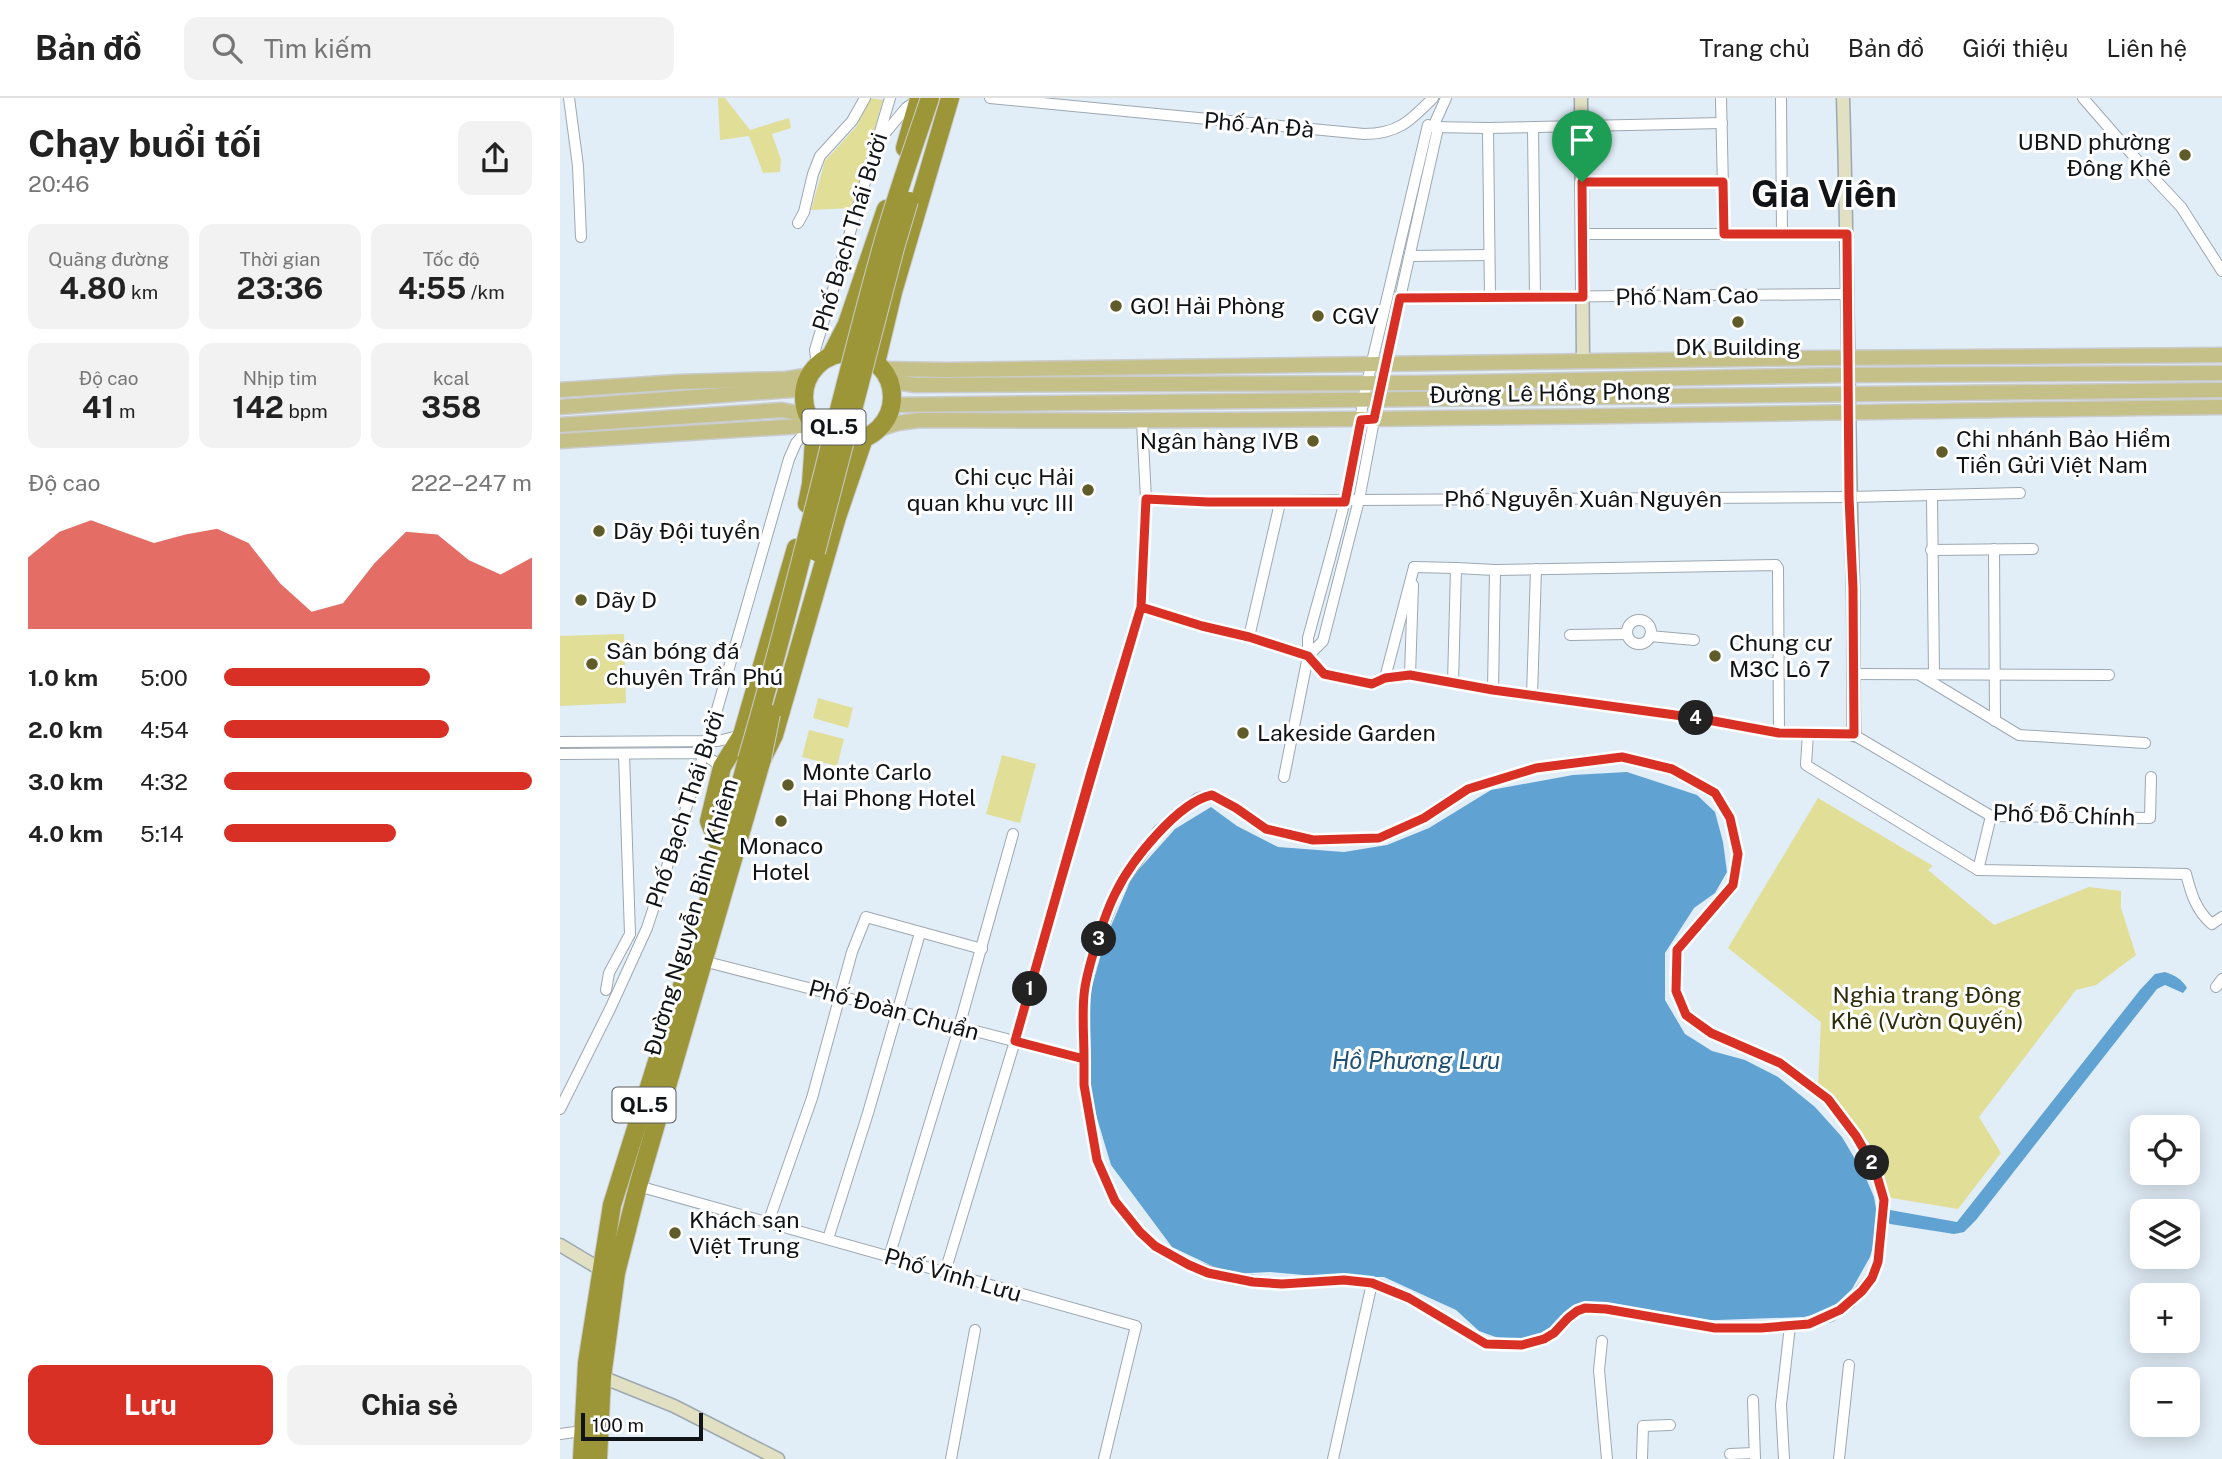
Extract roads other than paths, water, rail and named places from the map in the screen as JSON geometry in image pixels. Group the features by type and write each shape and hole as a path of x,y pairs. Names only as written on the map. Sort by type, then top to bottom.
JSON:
{"highway":[{"name":"QL.5","path":"755,759 778,653 882,246 930,98"},
{"name":"QL.5","path":"582,1459 587,1363 612,1205 696,945 722,853 770,717 895,248 941,98"},
{"path":"913,103 848,324 816,372 804,399 813,423 825,435 837,440 851,441 871,434 887,418 892,405 883,371 893,292 950,98"},
{"path":"862,282 862,293 872,304 880,303 893,292"},
{"path":"816,372 854,354 883,371"},
{"name":"Đường Nguyễn Bỉnh Khiêm","path":"755,759 742,734 806,510 811,484 813,423"},
{"name":"Đường Nguyễn Bỉnh Khiêm","path":"598,1459 601,1377 616,1273 638,1186 703,961 755,759 774,735 837,517 871,434"},
{"path":"806,510 813,500 822,497 833,505 837,517"},
{"path":"722,853 709,821 722,767 742,734"}],"main road":[{"name":"Đường Lê Hồng Phong","path":"883,371 2222,355"},
{"path":"1043,369 1044,385"},
{"name":"Đường Lê Hồng Phong","path":"883,371 933,385 1374,383 1848,375 2222,373"},
{"path":"560,390 786,379 816,372"},
{"path":"560,407 636,402 816,372"},
{"path":"636,402 637,385"},
{"path":"929,406 923,403 921,396 925,388 933,385"},
{"name":"Đường Lê Hồng Phong","path":"892,405 2222,390"},
{"name":"Đường Lê Hồng Phong","path":"871,434 920,420 1368,419 2222,407"},
{"path":"560,425 782,410 797,413 813,423"},
{"path":"634,436 635,420"},
{"path":"560,441 802,426 813,423"}],"street":[{"path":"569,98 578,166 581,237"},
{"path":"798,223 804,212 820,156 852,121 865,98"},
{"path":"877,143 913,103 892,98"},
{"name":"Phố Bạch Thái Bưởi","path":"816,372 816,350 821,330 892,98"},
{"name":"Phố An Đà","path":"990,98 1364,134 1383,134 1398,128 1412,119 1433,98"},
{"path":"1308,656 1323,641 1359,500 1370,400 1395,264 1433,127 1446,98"},
{"path":"1581,98 1583,361"},
{"path":"1721,98 1724,234"},
{"path":"1782,98 1782,235"},
{"path":"1843,98 1854,734"},
{"path":"2083,98 2181,207 2222,271"},
{"path":"1412,119 1433,127 1488,128 1722,123"},
{"path":"1378,364 1400,298 1409,260 1433,127"},
{"path":"1534,127 1535,297"},
{"path":"1488,128 1490,298"},
{"path":"1582,182 1723,182"},
{"path":"1582,234 1847,234"},
{"path":"1395,264 1409,260 1489,255"},
{"name":"Phố Nam Cao","path":"1400,298 1848,294"},
{"path":"1284,777 1308,656 1308,638 1368,419"},
{"path":"945,1272 1141,607 1146,499 1142,421"},
{"name":"Phố Bạch Thái Bưởi","path":"560,1109 647,928 708,741 789,459 796,443 813,423"},
{"name":"Phố Nguyễn Xuân Nguyên","path":"1146,499 1280,503 2020,493"},
{"path":"1931,495 1934,675"},
{"path":"1249,637 1280,503"},
{"path":"1994,549 1995,721"},
{"path":"1931,550 2032,549"},
{"path":"1414,567 1495,570 1776,565 1779,733"},
{"path":"1410,675 1414,567"},
{"path":"1385,678 1414,567"},
{"path":"1453,683 1456,568"},
{"path":"1532,695 1536,569"},
{"path":"1493,690 1495,570"},
{"name":"Phố Đỗ Chính","path":"1141,607 1308,656 1324,674 1372,684 1385,678 1410,675 1779,733 1854,734 1991,816 2150,818 2151,777"},
{"path":"1638,620 1648,625 1650,636 1646,642 1638,644 1631,641 1627,634 1629,626 1638,620"},
{"path":"1570,635 1627,634"},
{"path":"1650,636 1694,640"},
{"path":"1853,674 2109,676"},
{"path":"1920,675 2019,735 2145,743"},
{"path":"1808,733 1806,765 1978,870 2186,874 2196,904 2205,918 2222,930"},
{"path":"560,743 718,741 742,734"},
{"path":"560,754 702,753 722,767"},
{"path":"606,990 609,973 630,934 624,754"},
{"path":"1622,757 1672,769 1715,793 1730,818 1738,854 1733,885 1677,950 1676,991 1686,1015 1711,1033 1780,1063 1828,1099 1856,1136 1875,1169 1884,1200 1878,1262 1872,1278 1850,1303 1830,1316 1809,1324 1715,1328 1606,1309 1585,1308 1577,1311 1544,1339 1522,1345 1486,1344 1409,1298 1372,1283 1344,1280 1282,1284 1253,1282 1208,1273 1155,1246 1128,1219 1106,1183 1097,1160 1084,1085 1084,1059 1084,993 1095,949 1116,892 1158,831 1198,798 1212,795 1266,829 1289,835 1313,840 1379,838 1424,818 1468,789 1536,768 1622,757"},
{"path":"1978,870 1991,816"},
{"path":"889,1257 982,949 1013,834"},
{"path":"768,1223 811,1098 839,996 866,917 982,949"},
{"path":"2212,924 2222,917"},
{"path":"828,1240 920,933"},
{"name":"Phố Đoàn Chuẩn","path":"703,961 1084,1059"},
{"name":"Phố Vĩnh Lưu","path":"638,1186 1136,1326 1104,1459"},
{"path":"560,1245 600,1269"},
{"path":"1333,1459 1372,1283"},
{"path":"1784,1459 1782,1405 1790,1326"},
{"path":"951,1459 975,1330"},
{"path":"1602,1341 1599,1370 1607,1459"},
{"path":"1839,1459 1849,1365"},
{"path":"601,1377 674,1406 778,1459"},
{"path":"1730,1454 1754,1456 1754,1400"},
{"path":"1642,1459 1643,1426 1670,1425"},
{"path":"560,1434 582,1431"}],"water":[{"name":"Hồ Phương Lưu","path":"1627,772 1697,795 1715,812 1727,872 1715,893 1694,908 1665,953 1665,1000 1685,1034 1712,1051 1745,1060 1778,1077 1815,1107 1842,1137 1874,1197 1879,1225 1870,1257 1852,1289 1829,1311 1804,1317 1690,1321 1583,1304 1546,1334 1524,1341 1504,1340 1479,1331 1456,1310 1384,1277 1326,1277 1270,1272 1229,1274 1172,1247 1111,1165 1088,1088 1089,997 1105,940 1132,877 1175,829 1211,807 1237,826 1278,847 1344,852 1387,845 1429,828 1491,790 1573,775"},
{"path":"2165,972 2178,978 2187,988 2183,993 2165,985 2157,989 1964,1232 1954,1234 1890,1224 1884,1219 1884,1214 1890,1210 1957,1222 2140,990 2155,974"}],"place":[{"name":"UBND phường Đông Khê","path":"2185,155"},
{"name":"GO! Hải Phòng","path":"1116,306"},
{"name":"CGV","path":"1318,316"},
{"name":"DK Building","path":"1738,322"},
{"name":"Ngân hàng IVB","path":"1313,441"},
{"name":"Chi nhánh Bảo Hiểm Tiền Gửi Việt Nam","path":"1942,452"},
{"name":"Chi cục Hải quan khu vực III","path":"1088,490"},
{"name":"Dãy Đội tuyển","path":"599,531"},
{"name":"Dãy D","path":"581,600"},
{"name":"Chung cư M3C Lô 7","path":"1715,656"},
{"name":"Sân bóng đá chuyên Trần Phú","path":"592,664"},
{"name":"Lakeside Garden","path":"1243,733"},
{"name":"Monte Carlo Hai Phong Hotel","path":"788,785"},
{"name":"Monaco Hotel","path":"781,821"},
{"name":"Khách sạn Việt Trung","path":"675,1233"}],"district":[{"name":"Gia Viên","path":"1824,194"}],"park label":[{"name":"Nghia trang Đông Khê (Vườn Quyến)","path":"1927,1008"}]}
